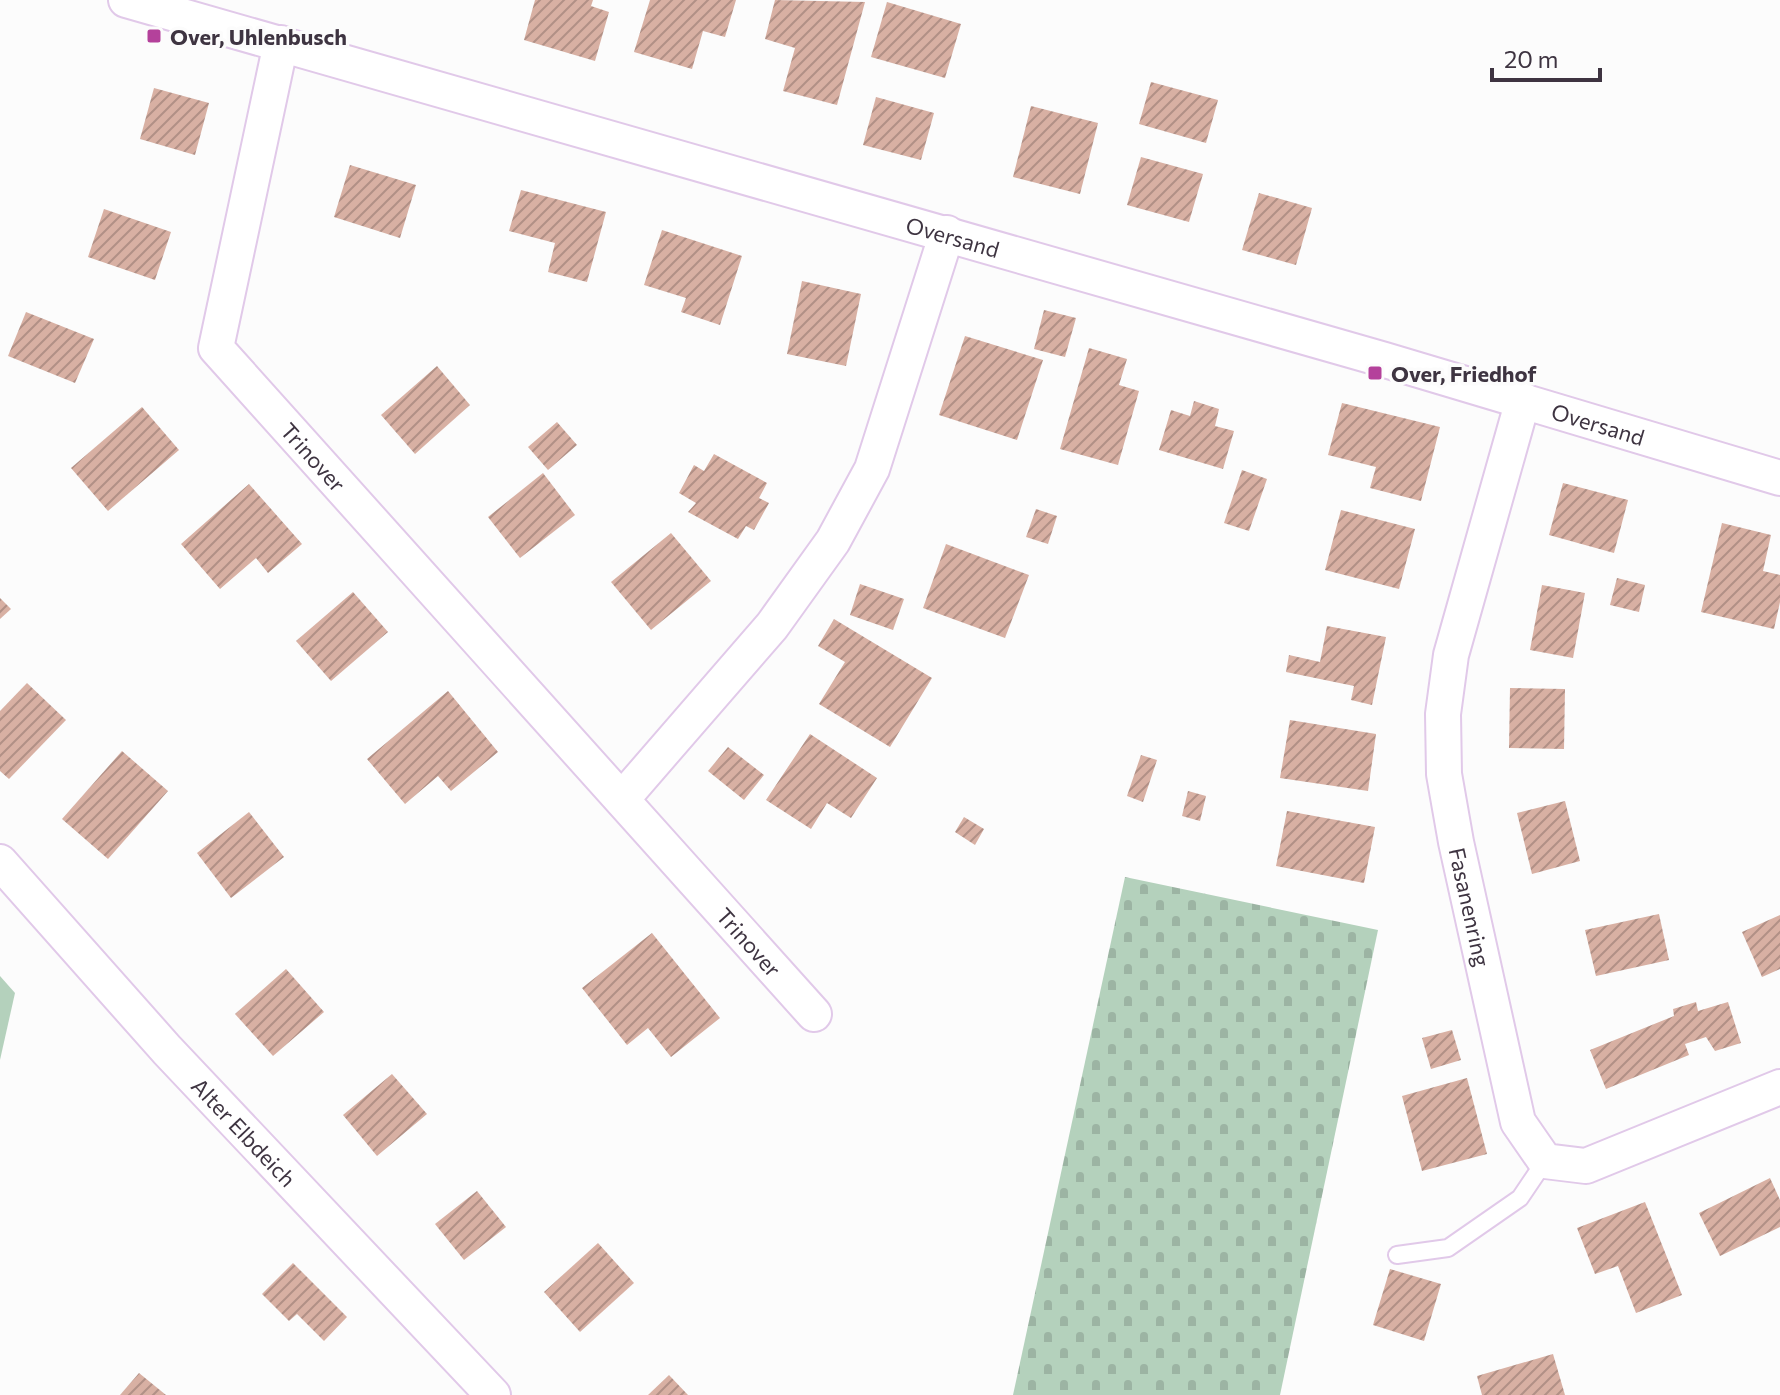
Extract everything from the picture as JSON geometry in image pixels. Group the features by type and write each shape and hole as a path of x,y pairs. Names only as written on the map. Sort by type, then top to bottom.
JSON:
{"street":[{"name":"Oversand","path":"126,0 947,233 1780,478"},
{"name":"Trinover","path":"281,43 216,348 814,1014"},
{"path":"622,799 772,626 833,541 872,469 947,233"},
{"name":"Fasanenring","path":"1523,400 1451,655 1443,714 1444,774 1456,842 1518,1122 1545,1161"},
{"name":"Alter Elbdeich","path":"0,862 167,1050 493,1395"},
{"path":"1545,1161 1586,1166 1780,1087"}],"lane":[{"path":"1397,1255 1448,1248 1520,1198 1545,1161"}],"green space":[{"path":"1125,877 1378,930 1280,1395 1013,1395"},
{"path":"0,976 15,993 0,1060"}],"building":[{"path":"535,0 593,0 591,6 609,12 595,61 524,40"},
{"path":"650,0 736,0 725,37 703,31 692,69 634,52"},
{"path":"775,0 865,2 837,105 783,91 795,48 765,39"},
{"path":"887,2 961,24 945,78 871,57"},
{"path":"1151,82 1218,100 1206,143 1139,124"},
{"path":"154,88 209,103 195,155 140,139"},
{"path":"876,97 934,113 921,160 863,145"},
{"path":"1031,106 1098,123 1080,194 1013,177"},
{"path":"1141,157 1203,174 1189,222 1127,205"},
{"path":"350,165 416,185 400,238 334,217"},
{"path":"521,190 606,212 587,282 548,272 555,243 509,231"},
{"path":"1259,193 1312,208 1296,265 1242,250"},
{"path":"104,209 171,232 155,280 88,257"},
{"path":"662,230 742,256 720,325 681,312 686,298 644,285"},
{"path":"802,281 861,294 846,366 787,354"},
{"path":"1044,310 1076,318 1065,357 1034,349"},
{"path":"26,312 94,339 75,383 8,356"},
{"path":"965,336 1043,360 1017,440 939,415"},
{"path":"1089,348 1127,359 1119,385 1139,391 1118,465 1060,449"},
{"path":"437,366 470,405 415,454 381,415"},
{"path":"1194,401 1219,409 1215,426 1234,431 1223,469 1159,450 1171,410 1190,416"},
{"path":"1342,403 1440,427 1421,501 1370,488 1376,467 1328,455"},
{"path":"142,407 179,450 108,511 71,468"},
{"path":"557,422 577,445 548,470 528,447"},
{"path":"714,454 767,483 759,498 769,503 754,530 746,526 738,539 688,512 696,503 679,493 694,465 704,471"},
{"path":"1242,470 1267,479 1249,531 1224,523"},
{"path":"543,473 575,515 520,558 488,517"},
{"path":"1563,483 1628,500 1614,553 1549,535"},
{"path":"249,484 302,544 268,573 256,558 220,589 181,544"},
{"path":"1036,509 1057,516 1048,544 1026,537"},
{"path":"1341,510 1415,529 1399,589 1325,570"},
{"path":"1722,523 1771,535 1763,571 1780,575 1780,602 1774,629 1701,612"},
{"path":"671,533 711,581 651,630 611,582"},
{"path":"946,544 1029,575 1005,638 923,608"},
{"path":"1617,578 1645,585 1639,612 1610,605"},
{"path":"860,584 904,599 893,630 850,615"},
{"path":"1542,585 1585,593 1573,658 1530,650"},
{"path":"353,592 388,632 331,681 296,641"},
{"path":"0,598 11,609 0,619"},
{"path":"834,619 932,678 890,747 819,704 845,662 818,646"},
{"path":"1327,626 1386,637 1372,705 1351,700 1354,686 1286,672 1289,655 1320,662"},
{"path":"27,683 66,720 9,779 0,771 0,711"},
{"path":"1510,688 1565,689 1564,749 1509,748"},
{"path":"448,691 498,752 451,791 438,776 405,804 367,759"},
{"path":"1290,720 1376,734 1368,791 1280,778"},
{"path":"810,734 877,778 851,818 827,803 811,829 766,800"},
{"path":"728,747 764,775 744,800 708,771"},
{"path":"122,751 168,791 108,859 62,819"},
{"path":"1141,755 1157,760 1143,802 1127,796"},
{"path":"1188,791 1206,796 1200,821 1182,816"},
{"path":"1565,801 1580,861 1532,874 1517,813"},
{"path":"1287,811 1375,827 1364,883 1276,866"},
{"path":"249,812 284,857 231,898 197,853"},
{"path":"964,817 984,829 975,845 955,832"},
{"path":"1659,914 1669,960 1596,976 1585,930"},
{"path":"1780,915 1780,969 1762,977 1742,932"},
{"path":"652,933 720,1018 671,1057 648,1028 627,1045 582,988"},
{"path":"286,969 324,1012 273,1056 235,1014"},
{"path":"1696,1002 1698,1011 1728,1002 1741,1043 1715,1051 1706,1037 1685,1044 1689,1055 1606,1089 1590,1050 1674,1016 1673,1009"},
{"path":"1452,1030 1461,1060 1431,1069 1422,1038"},
{"path":"392,1074 427,1114 377,1156 343,1115"},
{"path":"1467,1078 1487,1154 1422,1171 1402,1096"},
{"path":"1770,1178 1780,1200 1780,1227 1720,1256 1699,1213"},
{"path":"477,1191 506,1227 464,1260 435,1224"},
{"path":"1645,1202 1682,1295 1636,1313 1618,1266 1595,1274 1577,1228"},
{"path":"598,1243 634,1283 580,1332 544,1292"},
{"path":"293,1263 347,1317 324,1341 297,1314 289,1321 262,1294"},
{"path":"1390,1269 1441,1284 1424,1341 1373,1325"},
{"path":"1553,1354 1565,1395 1482,1395 1477,1376"},
{"path":"139,1373 166,1395 120,1395"},
{"path":"669,1375 688,1395 648,1395"}],"place":[{"name":"Over, Uhlenbusch","path":"154,36"},
{"name":"Over, Friedhof","path":"1375,373"}]}
